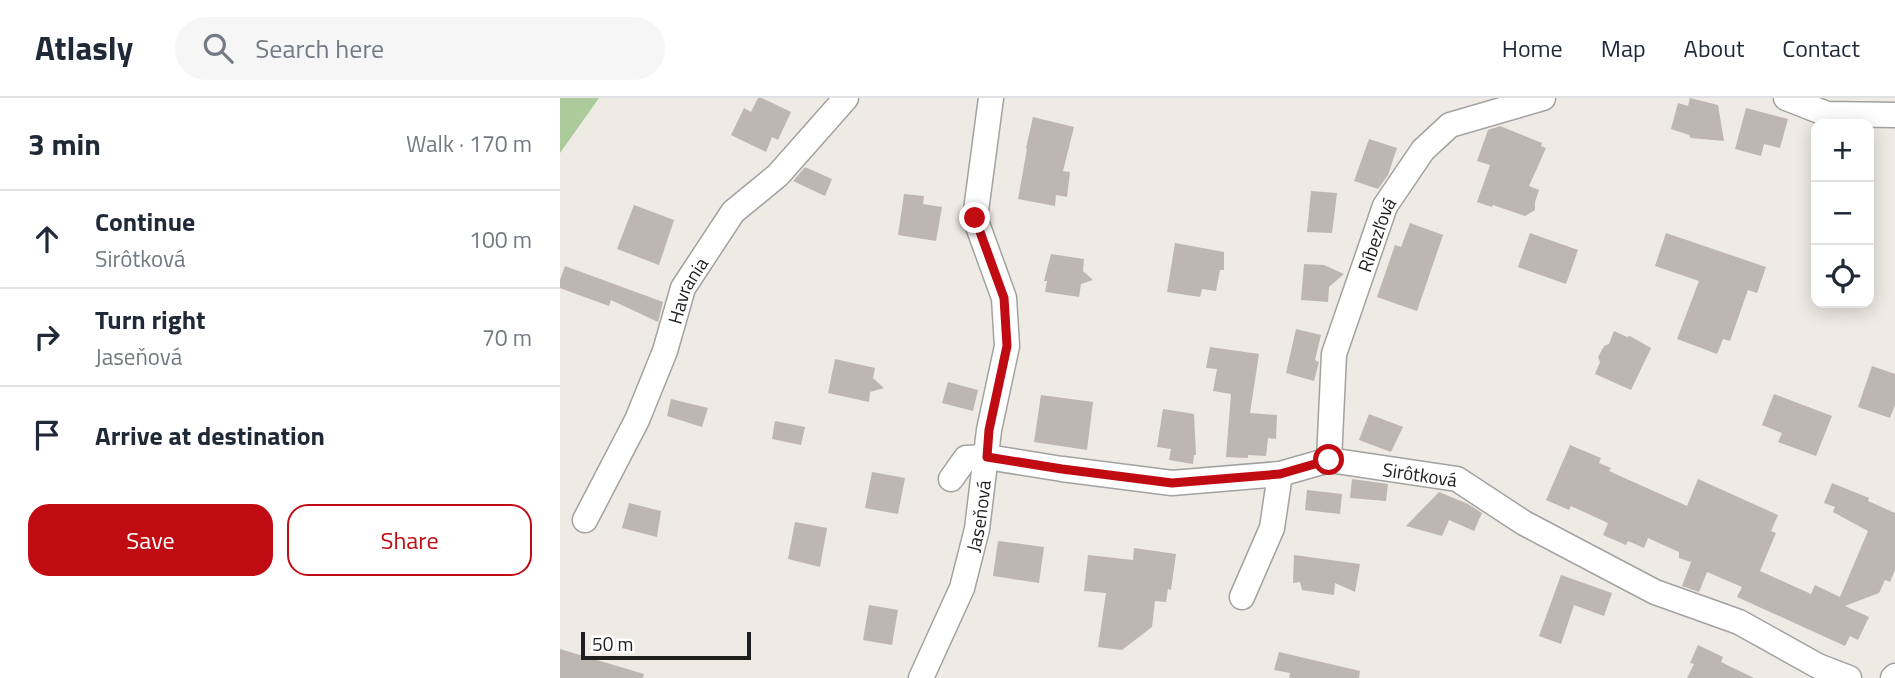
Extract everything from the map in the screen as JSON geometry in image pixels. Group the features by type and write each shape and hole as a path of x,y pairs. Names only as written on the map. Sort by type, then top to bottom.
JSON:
{"street":[{"name":"Havrania","path":"585,520 637,420 665,351 683,288 733,212 778,175 846,98"},
{"name":"Jaseňová","path":"921,678 962,588 976,529 989,430 1007,346 1004,298 975,218 991,98"},
{"name":"Ríbezľová","path":"1329,460 1334,354 1385,206 1423,150 1450,125 1543,98"},
{"path":"1786,98 1827,114 1895,115"},
{"name":"Sirôtková","path":"987,457 1172,483 1280,474 1329,460 1457,479 1524,523 1655,592 1739,622 1812,672 1849,678"},
{"path":"951,479 966,458 987,457"},
{"path":"1242,597 1272,528 1280,474"}],"green space":[{"path":"560,98 599,98 560,153"}],"building":[{"path":"758,98 791,112 778,140 772,137 766,152 731,135 744,108 751,112"},
{"path":"1690,98 1718,105 1724,141 1691,138 1671,129 1678,103 1688,106"},
{"path":"1746,108 1788,119 1780,148 1764,144 1761,156 1735,149"},
{"path":"1033,117 1074,127 1063,171 1070,172 1067,197 1056,195 1055,206 1018,199"},
{"path":"1500,126 1542,143 1541,146 1546,148 1529,186 1539,190 1535,210 1525,216 1477,202 1490,165 1477,161 1488,130"},
{"path":"1369,139 1397,148 1388,175 1378,189 1354,181"},
{"path":"805,167 832,179 825,196 793,181"},
{"path":"1311,191 1337,193 1332,233 1307,232"},
{"path":"904,194 924,196 923,204 942,207 936,241 898,235"},
{"path":"634,205 674,220 659,265 617,249"},
{"path":"1410,223 1443,235 1417,311 1377,297 1395,245 1401,247"},
{"path":"1530,233 1578,250 1566,284 1518,267"},
{"path":"1666,233 1766,267 1757,293 1748,290 1730,341 1723,339 1717,354 1677,339 1699,281 1655,266"},
{"path":"1175,243 1224,252 1224,270 1220,270 1216,291 1202,289 1200,297 1167,292"},
{"path":"1051,254 1084,259 1083,271 1093,280 1081,284 1079,297 1045,292 1047,281 1044,281"},
{"path":"1304,264 1324,265 1344,274 1329,287 1328,302 1301,300"},
{"path":"565,266 663,302 658,322 611,300 609,306 560,288"},
{"path":"1296,329 1321,335 1315,360 1319,362 1314,381 1286,373"},
{"path":"1614,331 1630,336 1651,348 1631,390 1595,374 1600,362 1598,357 1604,346 1609,344"},
{"path":"1210,347 1259,354 1250,413 1277,415 1276,439 1268,438 1266,456 1226,457 1231,394 1213,391 1217,369 1206,368"},
{"path":"835,359 875,368 873,378 884,388 870,392 869,402 828,393"},
{"path":"1872,366 1895,374 1895,405 1890,418 1858,407"},
{"path":"948,382 978,390 973,411 942,403"},
{"path":"1774,394 1832,416 1816,456 1778,442 1782,433 1762,425"},
{"path":"1041,395 1093,402 1087,450 1034,442"},
{"path":"671,399 708,408 702,427 667,416"},
{"path":"1163,409 1194,414 1196,455 1193,464 1169,460 1171,449 1157,447"},
{"path":"1369,414 1403,427 1391,452 1359,440"},
{"path":"775,421 805,427 801,445 772,439"},
{"path":"1570,445 1601,458 1599,463 1611,468 1609,471 1687,506 1698,479 1778,515 1771,531 1776,533 1760,571 1811,594 1815,585 1840,597 1868,531 1833,512 1835,507 1824,503 1832,483 1869,498 1868,501 1895,513 1895,570 1890,582 1885,580 1879,593 1845,606 1869,617 1858,640 1850,636 1845,646 1737,597 1742,587 1707,572 1699,592 1682,586 1691,562 1679,558 1679,552 1648,538 1644,548 1628,541 1626,545 1603,535 1608,523 1571,506 1569,510 1546,500"},
{"path":"872,472 905,478 898,514 865,508"},
{"path":"1352,479 1388,484 1386,501 1350,498"},
{"path":"1307,490 1342,494 1340,514 1305,510"},
{"path":"1439,492 1482,513 1474,531 1449,520 1442,536 1406,526"},
{"path":"629,503 661,511 657,537 622,528"},
{"path":"795,522 827,528 820,567 788,559"},
{"path":"998,541 1044,547 1039,583 993,576"},
{"path":"1134,548 1176,554 1171,590 1168,589 1166,602 1155,601 1152,627 1122,650 1098,647 1106,593 1084,591 1088,555 1133,560"},
{"path":"1294,555 1360,564 1355,592 1335,583 1334,595 1302,590 1300,582 1293,583"},
{"path":"1561,575 1612,593 1604,616 1574,605 1561,644 1539,636"},
{"path":"869,605 898,610 892,645 863,640"},
{"path":"1698,645 1723,657 1721,662 1754,678 1687,678 1694,664 1690,663"},
{"path":"560,649 644,674 643,678 560,678"},
{"path":"1279,652 1360,671 1359,678 1289,678 1290,673 1274,670"}],"route":[{"path":"975,218 1004,298 1007,346 989,430 987,457 1172,483 1280,474 1329,460"}]}
